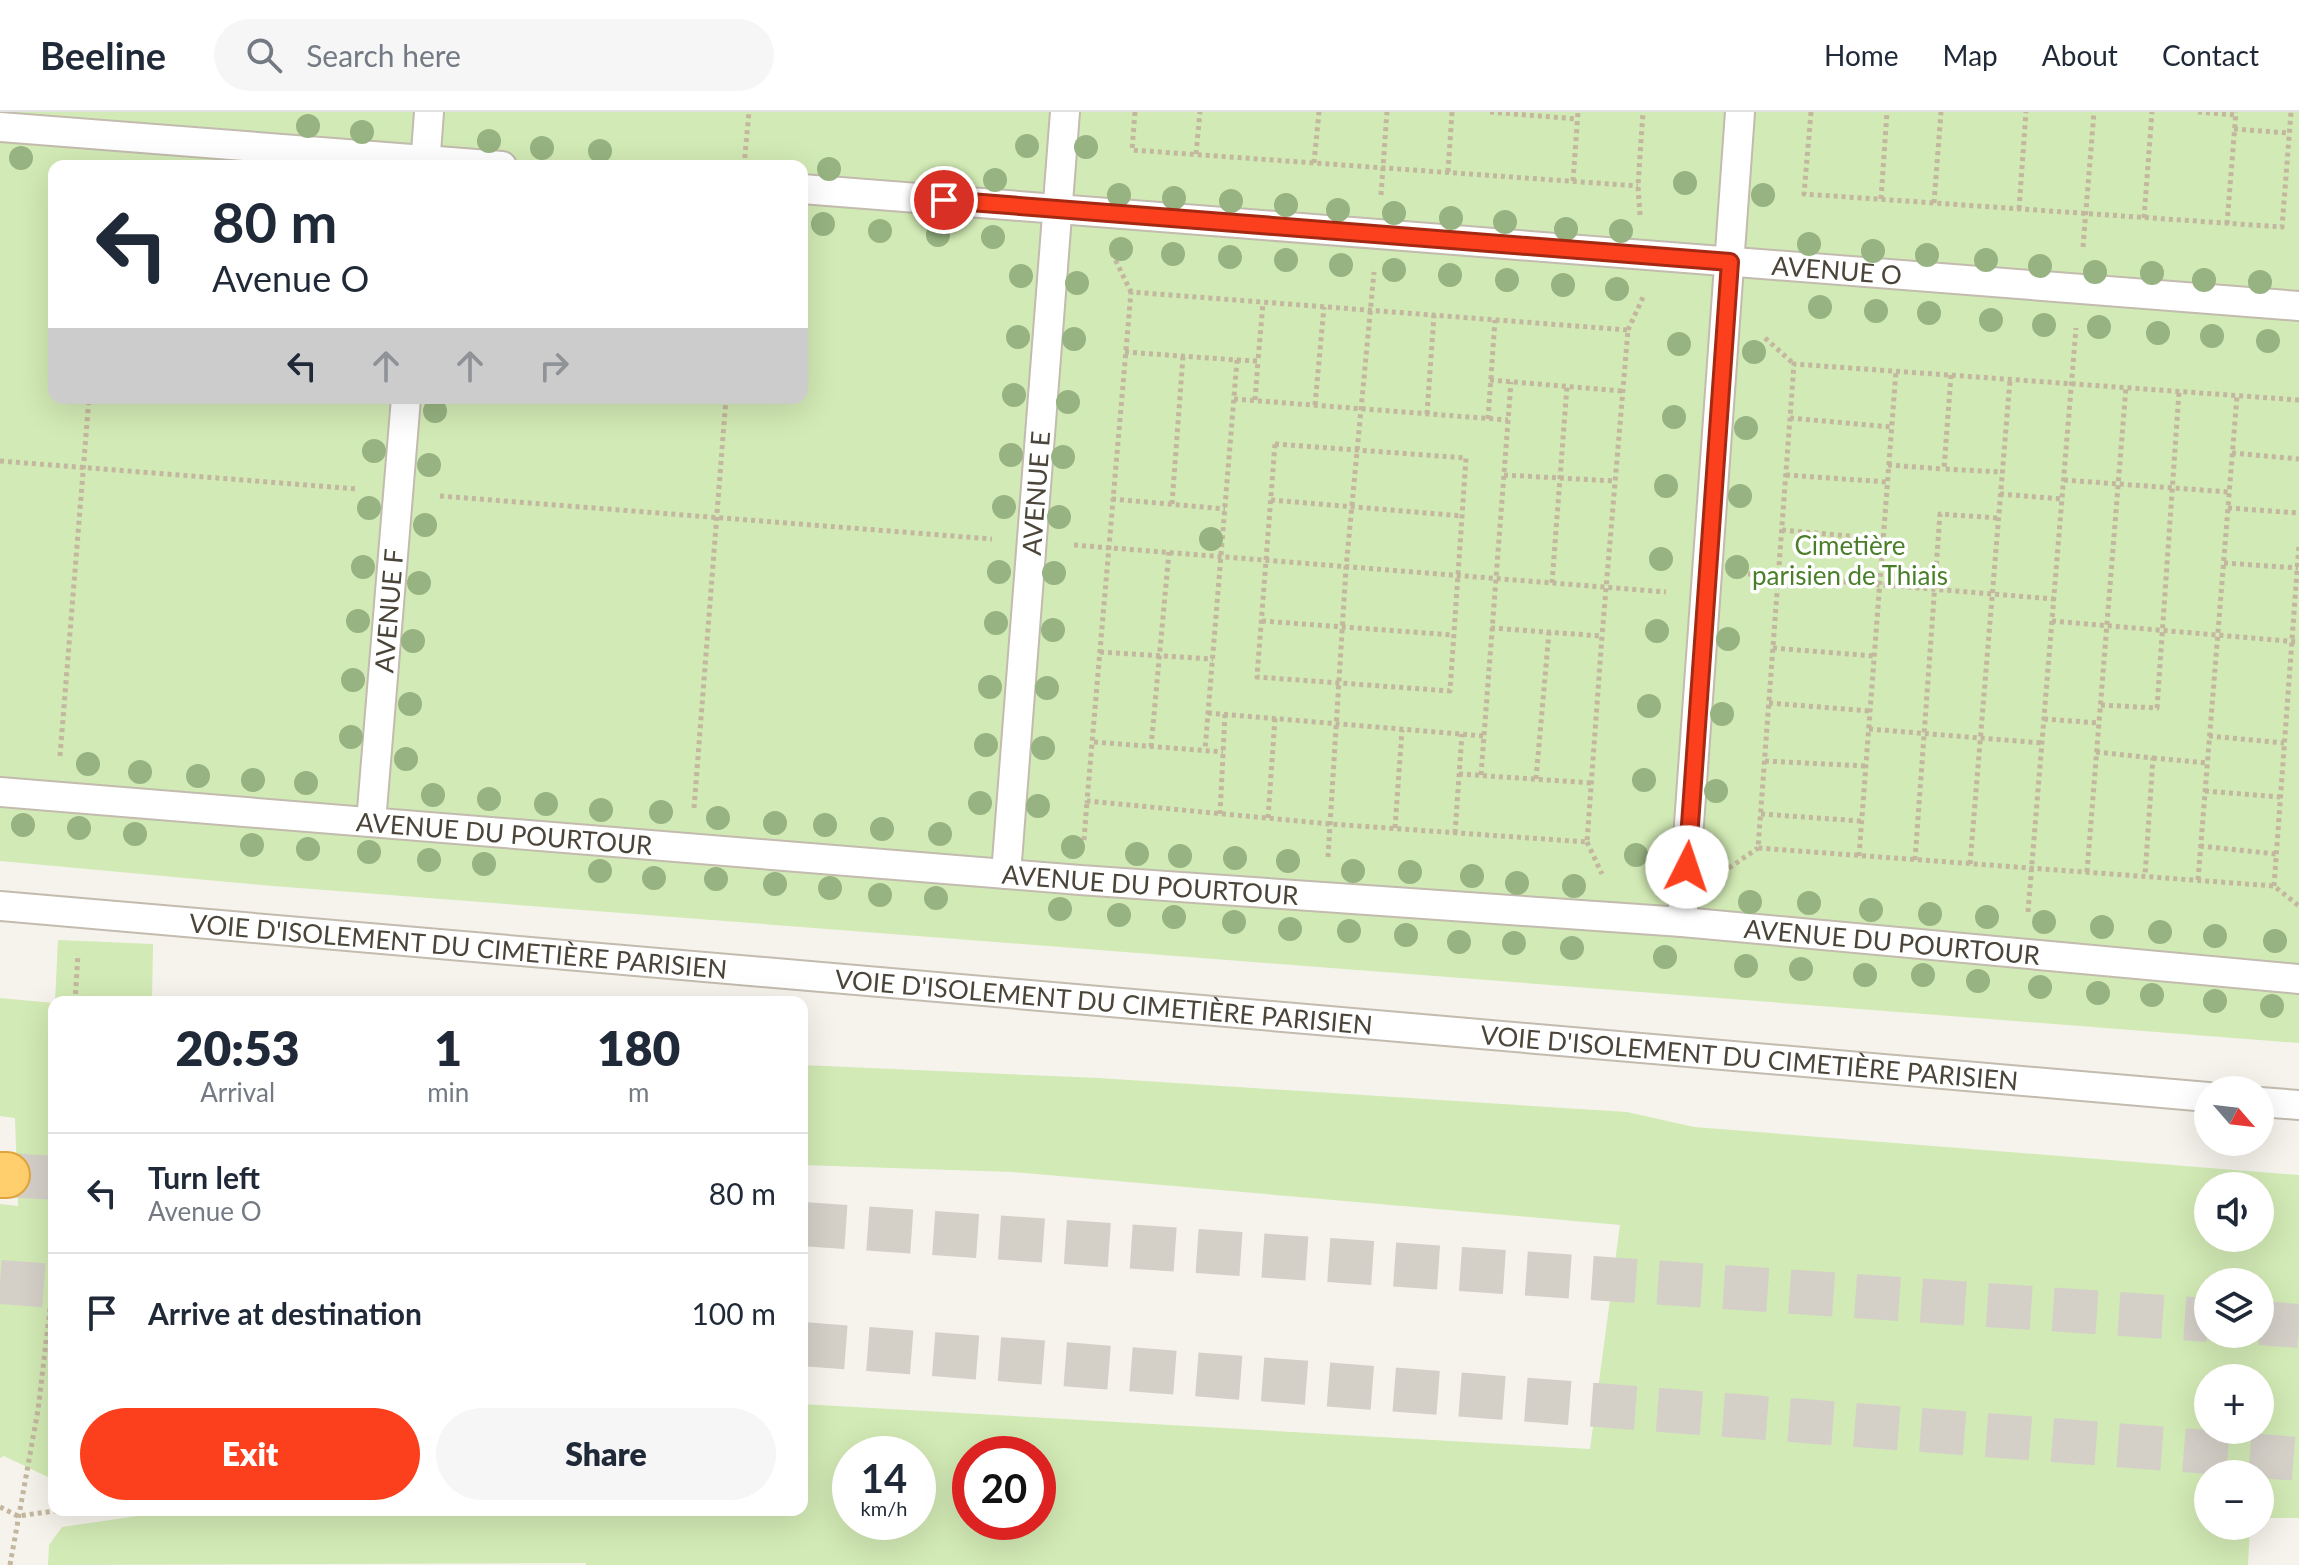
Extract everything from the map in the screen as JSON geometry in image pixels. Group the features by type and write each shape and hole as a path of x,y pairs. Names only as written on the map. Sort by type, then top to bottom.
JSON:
{"lane":[{"path":"425,160 429,112"},
{"name":"AVENUE E","path":"1006,874 1065,112"},
{"path":"1682,922 1740,112"},
{"path":"0,127 390,160"},
{"name":"AVENUE O","path":"808,189 2299,306"},
{"name":"AVENUE F","path":"371,822 405,404"},
{"name":"AVENUE DU POURTOUR","path":"0,792 1006,874 1682,922 2299,979"},
{"name":"VOIE D'ISOLEMENT DU CIMETIÈRE PARISIEN","path":"0,906 2194,1096"},
{"path":"2274,1103 2299,1105"}],"path":[{"path":"745,160 749,112"},
{"path":"1135,112 1132,150 1638,186 1643,112"},
{"path":"1196,154 1200,112"},
{"path":"1314,163 1319,112"},
{"path":"1325,897 1346,568 1387,112"},
{"path":"1448,172 1452,112"},
{"path":"1490,112 1578,116 1573,181"},
{"path":"1811,112 1804,194 2282,227 2291,112"},
{"path":"1881,199 1887,112"},
{"path":"1934,203 1941,112"},
{"path":"2019,209 2026,112"},
{"path":"2025,954 2094,112"},
{"path":"2144,218 2152,112"},
{"path":"2198,112 2236,113 2227,224"},
{"path":"2234,129 2289,133"},
{"path":"1131,292 1370,310 1628,330 1587,842 1330,824 1087,801 1131,292"},
{"path":"1255,401 1263,303"},
{"path":"1314,406 1324,307"},
{"path":"1427,414 1434,315"},
{"path":"1488,419 1495,320"},
{"path":"1125,352 1258,361"},
{"path":"1172,504 1183,356"},
{"path":"1205,750 1237,360"},
{"path":"2299,400 1794,364 1758,848 2274,886 2299,906"},
{"path":"1859,856 1896,371"},
{"path":"1944,469 1951,375"},
{"path":"1490,380 1622,391"},
{"path":"1970,864 2010,380"},
{"path":"1481,775 1511,382"},
{"path":"1552,583 1567,386"},
{"path":"2087,872 2126,387"},
{"path":"2101,705 2157,708 2179,392"},
{"path":"2198,880 2237,396"},
{"path":"1234,399 1508,420"},
{"path":"57,796 88,404"},
{"path":"691,848 726,404"},
{"path":"1790,418 1891,427"},
{"path":"1275,444 1466,458 1450,691 1257,677 1271,500 1275,444"},
{"path":"2232,453 2299,459"},
{"path":"0,461 1606,588 1778,577 2054,599"},
{"path":"1888,465 2002,472"},
{"path":"1504,475 1615,481"},
{"path":"1786,475 1887,482"},
{"path":"2064,480 2229,492"},
{"path":"2000,494 2062,499"},
{"path":"1112,499 1225,509"},
{"path":"1271,500 1462,516"},
{"path":"2228,508 2299,513"},
{"path":"1915,860 1940,514 1998,518"},
{"path":"1782,530 1883,539"},
{"path":"2274,886 2299,544"},
{"path":"1151,747 1169,552"},
{"path":"2224,563 2298,568"},
{"path":"1262,621 1453,635"},
{"path":"2052,621 2299,642"},
{"path":"1491,628 1602,636"},
{"path":"1536,779 1549,632"},
{"path":"1773,648 1874,656"},
{"path":"1100,652 1213,659"},
{"path":"1769,703 1870,711"},
{"path":"1208,713 1484,736"},
{"path":"1220,814 1225,714"},
{"path":"1268,818 1275,718"},
{"path":"2044,719 2099,723"},
{"path":"1869,729 2042,743"},
{"path":"1395,828 1402,730"},
{"path":"1455,833 1462,734"},
{"path":"2209,736 2284,743"},
{"path":"1094,742 1223,752"},
{"path":"2096,752 2207,763"},
{"path":"2145,876 2153,758"},
{"path":"1765,761 1866,766"},
{"path":"1459,774 1592,783"},
{"path":"2205,791 2280,797"},
{"path":"1761,814 1861,821"},
{"path":"2200,846 2276,854"},
{"path":"10,1565 38,1410 48,1326"},
{"path":"0,1507 18,1516 48,1512"}],"green space":[{"name":"Cimetière parisien de Thiais","path":"0,112 2299,112 2299,1043 273,886 0,861"},
{"path":"58,940 153,944 152,996 55,996"},
{"path":"0,998 48,1002 48,1477 4,1456 0,1458 0,1204 18,1206 15,1118 0,1116"},
{"path":"808,1065 1098,1078 1627,1112 1694,1127 2261,1172 2194,1172 2194,1252 2274,1252 2274,1173 2299,1175 2299,1518 2274,1518 2274,1460 2194,1460 2194,1540 2249,1540 2248,1565 48,1565 49,1545 62,1527 138,1516 808,1516 808,1404 1590,1449 1620,1225 1013,1172 808,1165"}],"tunnel":[{"path":"7,1175 48,1178"},
{"path":"808,1224 2194,1319"},
{"path":"0,1282 48,1286"},
{"path":"2274,1324 2299,1326"},
{"path":"808,1344 2299,1459"}],"route":[{"path":"944,200 1730,262 1687,867"}]}
